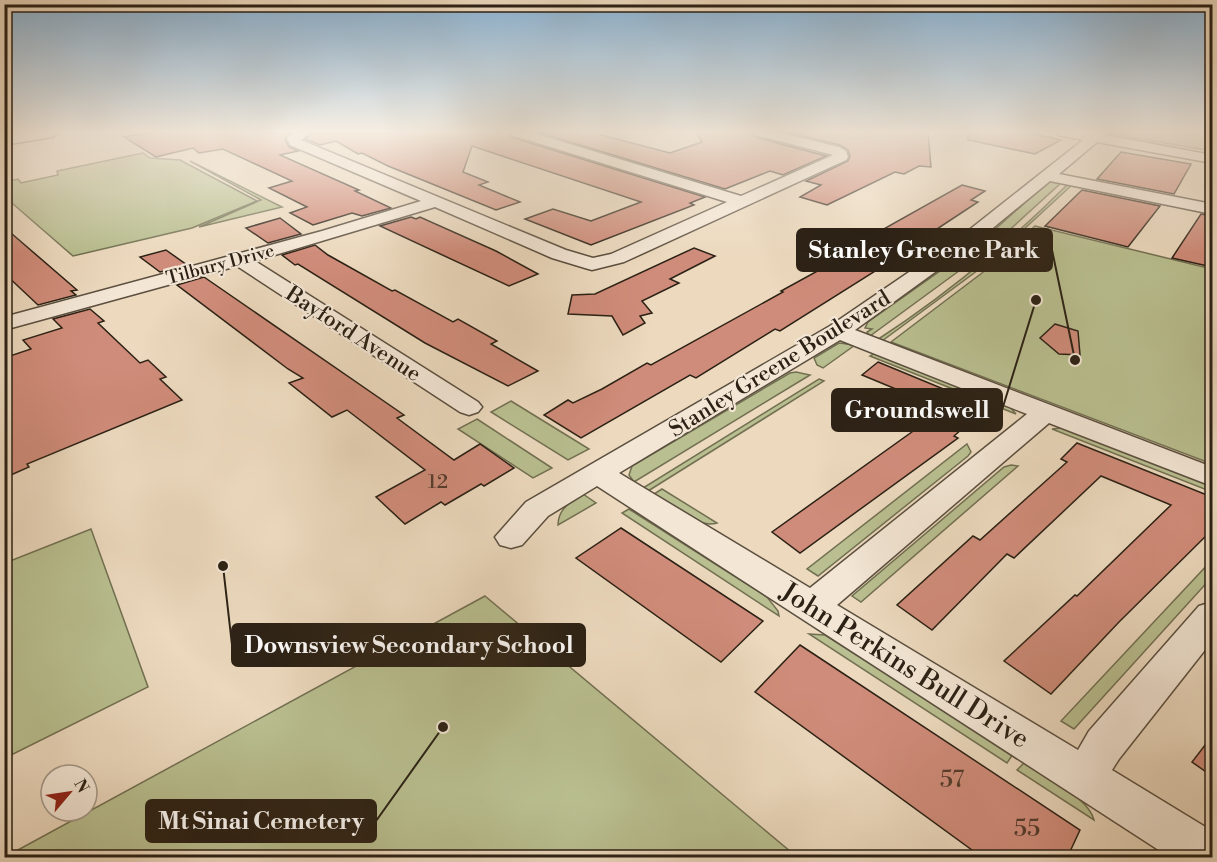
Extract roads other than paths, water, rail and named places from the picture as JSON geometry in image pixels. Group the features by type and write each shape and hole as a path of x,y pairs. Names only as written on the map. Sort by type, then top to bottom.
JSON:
{"street":[{"path":"366,172 559,254 579,262 592,264 634,251 808,172"},
{"path":"646,172 742,202"},
{"name":"Stanley Greene Boulevard","path":"511,537 537,509 838,331 965,242 1049,172"},
{"path":"1045,176 1212,209"},
{"name":"Tilbury Drive","path":"4,324 435,202"},
{"name":"Bayford Avenue","path":"239,259 469,406"},
{"path":"838,331 1212,477"},
{"path":"812,606 1046,412"},
{"name":"John Perkins Bull Drive","path":"597,472 1212,857"},
{"path":"1085,777 1104,745 1212,616"}],"place":[{"name":"Groundswell","path":"1036,300"},
{"name":"Stanley Greene Park","path":"1075,360"},
{"name":"Downsview Secondary School","path":"223,566"},
{"name":"Mt Sinai Cemetery","path":"443,727"}]}
